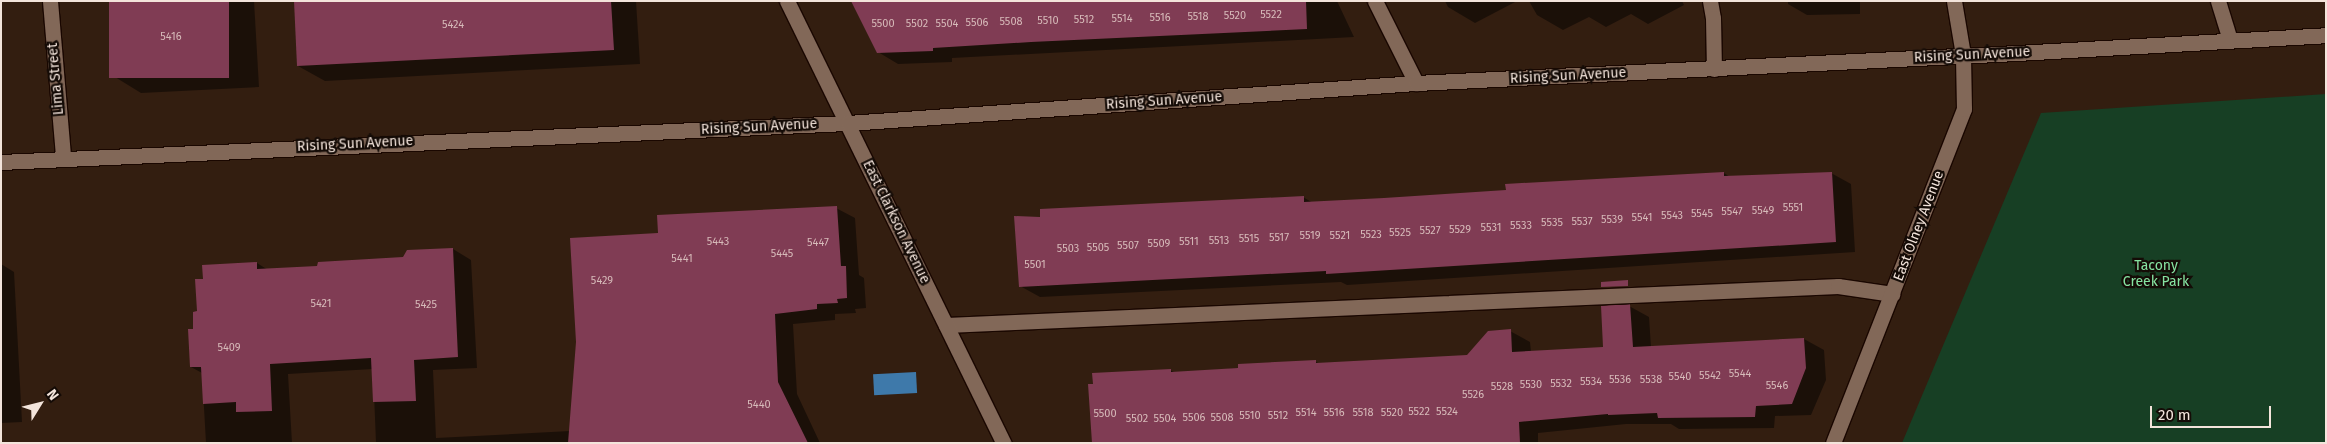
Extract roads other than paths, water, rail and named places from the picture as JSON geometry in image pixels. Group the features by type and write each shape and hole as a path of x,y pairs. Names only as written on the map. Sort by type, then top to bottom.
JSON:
{"main road":[{"name":"Lima Street","path":"50,1 63,157"},
{"name":"East Clarkson Avenue","path":"787,1 1004,443"},
{"path":"1375,1 1416,83"},
{"path":"1710,1 1713,18 1714,69"},
{"name":"East Olney Avenue","path":"1833,443 1964,109 1963,55 1954,1"},
{"path":"2218,1 2230,40"},
{"name":"Rising Sun Avenue","path":"1,162 63,157 848,123 1416,83 1714,69 2326,34"},
{"path":"946,325 1838,286 1892,294"}],"water":[{"path":"916,372 917,393 874,395 873,374"}],"park label":[{"name":"Tacony Creek Park","path":"2156,274"}]}
